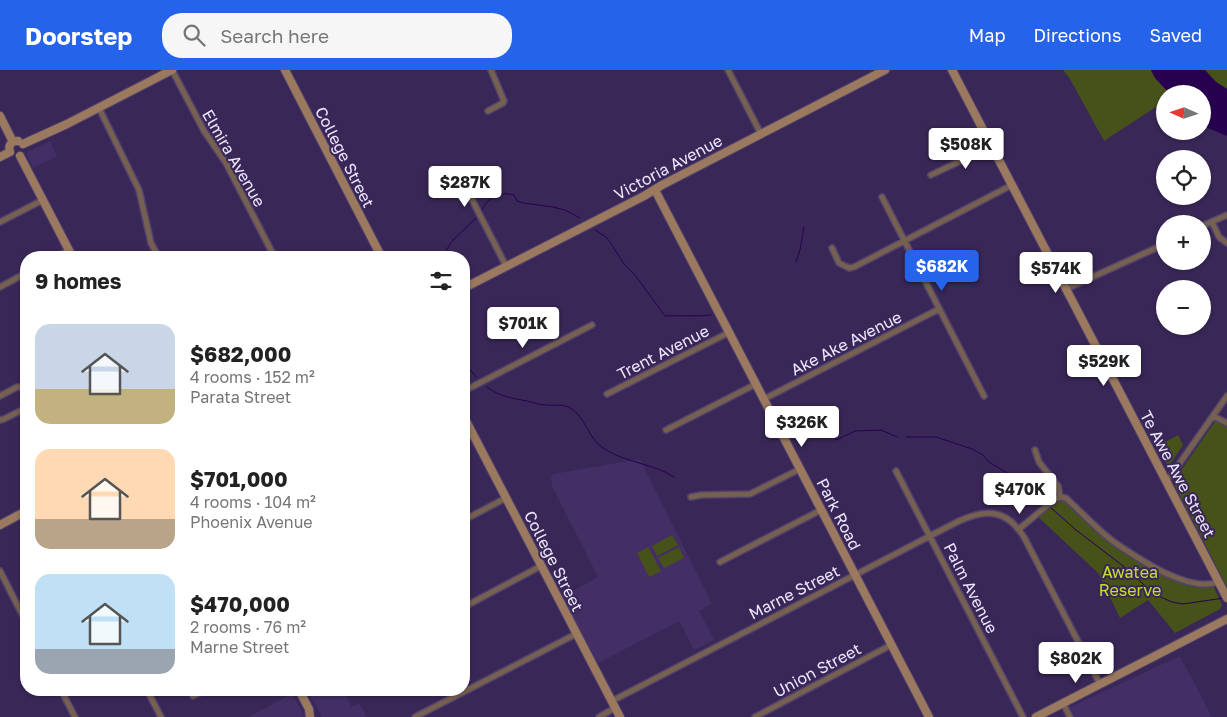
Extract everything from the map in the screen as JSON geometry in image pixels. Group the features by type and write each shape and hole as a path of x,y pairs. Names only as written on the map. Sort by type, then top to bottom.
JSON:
{"street":[{"name":"College Street","path":"285,70 378,251"},
{"path":"488,111 504,101 491,70"},
{"path":"728,70 761,134"},
{"name":"Victoria Avenue","path":"470,285 885,70"},
{"name":"Te Awe Awe Street","path":"952,70 1227,598"},
{"path":"23,144 99,108 169,71"},
{"name":"Elmira Avenue","path":"169,71 204,131 226,163 271,251"},
{"path":"99,108 139,190 151,243 155,251"},
{"path":"0,116 13,142"},
{"path":"20,156 15,156 10,152 9,147 13,142 18,141 23,144"},
{"path":"20,156 24,150 23,144"},
{"path":"932,175 971,156 994,148"},
{"path":"0,157 10,152"},
{"path":"20,156 69,251"},
{"path":"490,170 462,182 506,266"},
{"path":"832,248 839,263 850,268 1012,185"},
{"name":"Park Road","path":"656,190 929,717"},
{"path":"882,197 984,396"},
{"path":"0,222 43,200"},
{"path":"1227,215 1212,222 1219,237 1227,243"},
{"path":"1066,289 1156,248"},
{"path":"0,287 20,276"},
{"name":"Ake Ake Avenue","path":"764,399 939,308"},
{"path":"470,388 592,325"},
{"name":"Trent Avenue","path":"607,394 730,332"},
{"path":"666,430 756,384"},
{"path":"0,396 20,387"},
{"path":"1166,479 1170,477 1227,396"},
{"path":"0,420 20,411"},
{"path":"1213,416 1227,424"},
{"name":"College Street","path":"470,436 506,498 620,717"},
{"path":"1035,450 1039,462 1058,486 1060,497"},
{"path":"691,497 750,494 800,469"},
{"name":"Palm Avenue","path":"896,471 1023,717"},
{"path":"1020,529 1054,500 1060,497 1066,498 1113,541 1160,571 1182,580 1201,584 1218,582"},
{"path":"470,517 506,498"},
{"path":"720,562 821,510"},
{"name":"Marne Street","path":"599,717 614,704 855,575 969,516 982,513 1004,517 1020,529 1100,684"},
{"path":"0,525 20,514"},
{"path":"1208,560 1227,590"},
{"path":"470,604 541,566"},
{"path":"0,571 20,610"},
{"path":"1036,717 1227,619"},
{"path":"470,689 576,634"},
{"name":"Union Street","path":"756,717 891,644"},
{"path":"64,696 75,717"},
{"path":"150,696 161,717"},
{"path":"304,696 309,713 316,717"},
{"path":"415,717 456,696"},
{"path":"1063,703 1070,717"}],"shaded area":[{"path":"1151,70 1205,70 1216,82 1227,89 1227,136 1211,129 1211,85 1162,85"},
{"path":"50,141 57,156 33,168 27,152"},
{"path":"640,459 712,604 699,611 714,640 694,650 679,621 598,663 562,597 598,577 552,486 551,478 553,474"},
{"path":"1180,656 1212,717 1075,717 1070,707"},
{"path":"288,696 293,696 305,717 248,717"},
{"path":"311,696 346,696 352,707 359,703 367,717 322,717"}],"green space":[{"path":"1063,70 1151,70 1162,85 1156,85 1156,107 1104,141 1070,79"},
{"path":"1205,70 1227,70 1227,89 1216,82"},
{"path":"1216,420 1227,423 1227,587 1173,482"},
{"path":"1178,435 1183,445 1169,466 1156,447"},
{"name":"Awatea Reserve","path":"1066,498 1113,541 1160,571 1182,580 1213,585 1222,605 1220,609 1175,633 1148,600 1120,618 1098,573 1036,515 1054,500"},
{"path":"672,535 678,545 657,556 652,546"},
{"path":"648,547 661,571 649,577 637,553"},
{"path":"679,547 684,558 664,568 658,558"}],"waterway":[{"path":"482,210 491,198 509,194 514,195 517,201 565,210 580,218"},
{"path":"446,251 453,240 476,218"},
{"path":"796,262 804,227"},
{"path":"595,230 606,237 624,264 635,275 665,316 711,315"},
{"path":"470,370 476,377"},
{"path":"487,387 511,398 541,405 569,407 577,413 594,440 603,448 620,457 666,472 674,477"},
{"path":"789,432 822,425 830,428 836,440 855,431 881,430 897,437"},
{"path":"906,437 936,437 972,449 983,455 989,462 1007,473 1047,505"},
{"path":"1050,507 1076,530 1127,569 1154,594 1172,602 1183,604 1224,598"}]}
